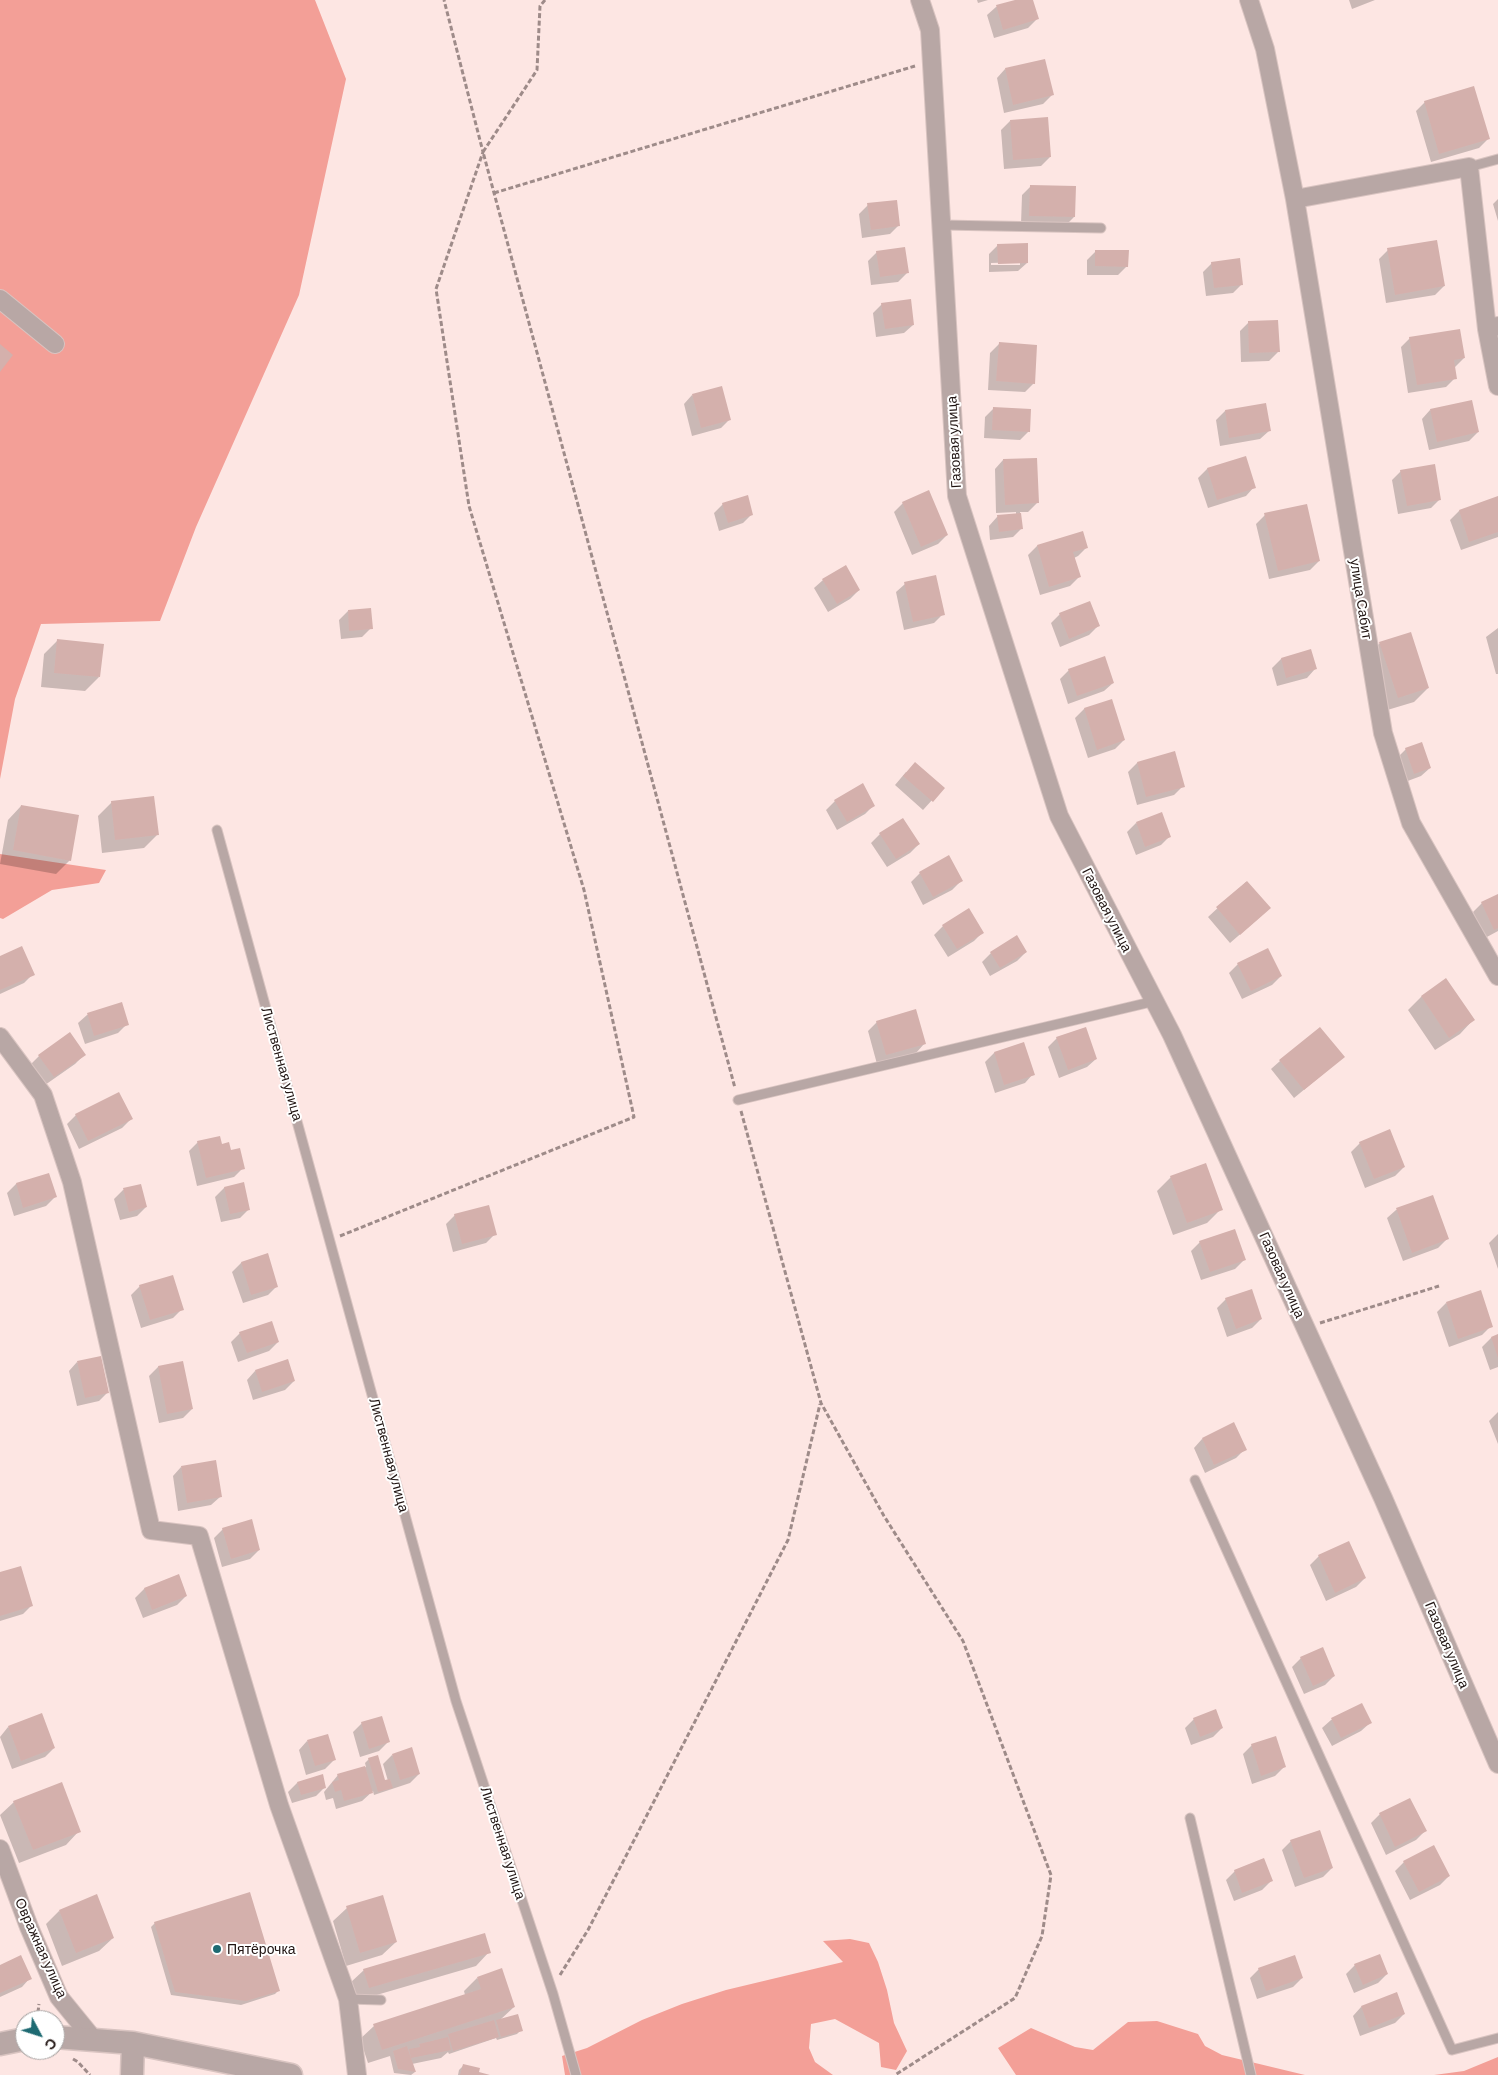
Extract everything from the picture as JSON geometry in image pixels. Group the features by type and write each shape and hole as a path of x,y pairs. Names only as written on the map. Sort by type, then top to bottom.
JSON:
{"street":[{"name":"Газовая улица","path":"920,0 930,30 957,496 1059,816 1172,1035 1383,1498 1498,1764"},
{"name":"улица Сабит","path":"1249,0 1265,50 1294,199 1384,733 1411,823 1498,976"},
{"path":"1294,199 1469,167 1492,327 1498,386"},
{"path":"0,300 55,344"},
{"path":"0,1037 44,1095 72,1182 151,1530 199,1536 279,1805 348,1999 357,2075"},
{"name":"Овражная улица","path":"0,1849 59,1996 94,2040"},
{"path":"65,2038 133,2042 291,2075"},
{"path":"0,2044 15,2041"},
{"path":"132,2075 133,2042"}],"lane":[{"path":"1469,167 1498,159"},
{"path":"942,225 1101,228"},
{"name":"Лиственная улица","path":"217,830 456,1701 554,1994 576,2075"},
{"path":"738,1100 1154,1001"},
{"path":"1195,1480 1452,2050 1498,2038"},
{"path":"1190,1818 1251,2075"},
{"path":"348,1999 381,2000"}],"path":[{"path":"444,0 494,193 821,1403 884,1516 963,1641 1051,1875 1042,1936 1015,1998 895,2075"},
{"path":"331,1240 634,1117 584,890 469,506 436,289 483,152 537,70 540,6 546,0"},
{"path":"494,193 932,60"},
{"path":"1305,1328 1439,1286"},
{"path":"554,1994 556,1982 588,1930 788,1540 821,1403"},
{"path":"38,2010 39,2004"},
{"path":"70,2058 78,2062 90,2075"}],"shaded area":[{"path":"0,0 315,0 346,79 299,295 196,527 160,621 41,624 15,699 0,779"},
{"path":"0,854 106,870 99,883 52,890 3,919 0,918"},
{"path":"850,1939 869,1943 878,1962 887,1990 894,2023 907,2051 896,2070 881,2067 879,2043 835,2019 811,2024 809,2048 815,2062 833,2075 565,2075 562,2056 587,2048 642,2020 682,2004 726,1990 843,1962 823,1941"},
{"path":"1157,2021 1198,2034 1205,2046 1222,2055 1305,2075 1016,2075 998,2048 1031,2028 1075,2047 1093,2050 1128,2022"},
{"path":"1498,2057 1498,2075 1434,2075 1464,2071"}],"building":[{"path":"1015,0 1033,0 1039,19 1003,30 996,5"},
{"path":"1045,59 1054,95 1013,105 1005,68"},
{"path":"1474,86 1490,139 1439,154 1424,101"},
{"path":"1048,117 1051,157 1013,160 1010,120"},
{"path":"1030,185 1076,186 1075,217 1029,216"},
{"path":"897,200 900,226 871,230 867,203"},
{"path":"1437,240 1445,286 1395,295 1387,248"},
{"path":"1028,243 1028,263 998,264 997,244"},
{"path":"905,247 909,273 880,277 876,251"},
{"path":"1095,250 1129,250 1128,267 1095,266"},
{"path":"1240,258 1243,285 1214,288 1211,262"},
{"path":"911,299 914,325 885,329 881,303"},
{"path":"1278,320 1280,352 1249,353 1248,321"},
{"path":"1460,329 1465,358 1454,360 1457,379 1417,385 1409,337"},
{"path":"999,342 1037,345 1035,384 996,381"},
{"path":"0,344 13,355 0,372"},
{"path":"722,386 731,420 701,428 692,394"},
{"path":"1472,400 1479,432 1437,442 1430,409"},
{"path":"1266,403 1271,431 1229,438 1225,410"},
{"path":"993,407 1031,409 1030,432 992,430"},
{"path":"1246,456 1256,488 1217,500 1207,468"},
{"path":"1037,458 1039,503 1005,505 1003,459"},
{"path":"1435,464 1441,500 1407,506 1400,470"},
{"path":"929,490 948,535 921,547 902,502"},
{"path":"748,495 753,515 728,523 722,503"},
{"path":"1498,496 1498,532 1469,542 1459,510"},
{"path":"1307,504 1320,561 1278,571 1264,513"},
{"path":"1021,513 1023,529 999,532 997,515"},
{"path":"1083,531 1088,548 1073,552 1081,577 1049,587 1037,545"},
{"path":"846,565 860,590 837,604 822,579"},
{"path":"936,575 945,615 913,622 904,582"},
{"path":"1090,601 1100,626 1069,639 1059,613"},
{"path":"371,608 373,629 349,631 348,610"},
{"path":"1411,632 1429,688 1398,698 1379,642"},
{"path":"57,639 104,644 100,677 54,673"},
{"path":"1311,649 1317,669 1286,678 1281,658"},
{"path":"1105,656 1114,683 1077,696 1068,669"},
{"path":"1112,699 1125,740 1097,750 1084,708"},
{"path":"1422,742 1431,768 1414,774 1405,748"},
{"path":"1175,751 1185,787 1146,797 1137,762"},
{"path":"915,762 945,788 933,802 903,776"},
{"path":"863,783 875,806 847,822 834,800"},
{"path":"154,796 159,835 115,840 111,801"},
{"path":"21,805 79,815 71,861 13,850"},
{"path":"1162,812 1171,837 1145,847 1136,822"},
{"path":"903,818 920,844 896,859 879,833"},
{"path":"949,855 963,881 933,897 919,872"},
{"path":"1247,881 1271,908 1240,935 1216,907"},
{"path":"1498,894 1498,928 1494,930 1481,902"},
{"path":"969,908 984,933 957,949 942,925"},
{"path":"1017,935 1027,952 1000,968 990,952"},
{"path":"22,946 35,975 0,990 0,956"},
{"path":"1268,948 1282,976 1251,991 1237,963"},
{"path":"1446,978 1475,1020 1449,1038 1421,996"},
{"path":"122,1002 129,1025 94,1036 87,1013"},
{"path":"916,1009 926,1044 886,1055 876,1021"},
{"path":"1086,1027 1097,1059 1068,1070 1056,1037"},
{"path":"1320,1027 1345,1057 1304,1090 1279,1060"},
{"path":"70,1032 86,1055 54,1077 38,1055"},
{"path":"1024,1042 1035,1075 1004,1085 994,1052"},
{"path":"119,1092 133,1119 88,1141 75,1114"},
{"path":"1390,1129 1405,1167 1374,1179 1359,1142"},
{"path":"220,1136 222,1144 229,1142 231,1150 240,1148 245,1169 206,1178 197,1141"},
{"path":"1206,1163 1223,1210 1187,1223 1170,1176"},
{"path":"49,1173 57,1197 23,1208 16,1183"},
{"path":"244,1182 250,1210 230,1214 224,1187"},
{"path":"141,1184 147,1207 129,1212 123,1188"},
{"path":"1433,1195 1449,1239 1412,1253 1396,1208"},
{"path":"489,1205 497,1235 462,1244 454,1214"},
{"path":"1235,1229 1246,1260 1210,1272 1199,1241"},
{"path":"268,1253 278,1287 251,1295 241,1262"},
{"path":"173,1275 184,1310 150,1320 139,1285"},
{"path":"1252,1289 1262,1319 1236,1329 1225,1298"},
{"path":"1481,1290 1493,1327 1458,1339 1446,1302"},
{"path":"272,1321 279,1342 247,1353 239,1332"},
{"path":"1498,1334 1498,1358 1491,1337"},
{"path":"101,1356 109,1393 85,1398 77,1361"},
{"path":"288,1359 295,1381 262,1392 255,1370"},
{"path":"183,1361 193,1409 167,1414 158,1366"},
{"path":"1234,1422 1247,1450 1214,1465 1202,1438"},
{"path":"216,1460 222,1497 187,1503 181,1466"},
{"path":"252,1519 260,1550 231,1559 222,1528"},
{"path":"1349,1541 1366,1578 1335,1593 1318,1555"},
{"path":"21,1566 33,1606 0,1616 0,1572"},
{"path":"179,1574 187,1596 152,1610 144,1588"},
{"path":"1323,1647 1335,1676 1313,1686 1300,1657"},
{"path":"1362,1703 1372,1723 1341,1738 1331,1718"},
{"path":"1216,1709 1223,1728 1200,1737 1193,1718"},
{"path":"42,1713 55,1748 21,1761 8,1726"},
{"path":"382,1716 390,1742 369,1749 361,1722"},
{"path":"328,1734 336,1760 315,1766 307,1740"},
{"path":"1276,1736 1286,1767 1261,1776 1251,1744"},
{"path":"412,1747 420,1774 400,1780 392,1754"},
{"path":"378,1755 385,1780 390,1779 393,1788 378,1792 368,1758"},
{"path":"365,1766 373,1793 344,1801 341,1790 335,1792 332,1782 339,1780 337,1774"},
{"path":"323,1774 326,1788 301,1795 297,1782"},
{"path":"62,1782 81,1832 33,1850 13,1801"},
{"path":"1410,1798 1427,1831 1395,1847 1379,1813"},
{"path":"1320,1830 1333,1868 1304,1878 1290,1840"},
{"path":"1434,1845 1450,1876 1419,1892 1403,1861"},
{"path":"1264,1858 1273,1881 1242,1893 1234,1870"},
{"path":"250,1892 280,1991 246,2001 175,1992 154,1922"},
{"path":"97,1894 114,1938 76,1953 59,1910"},
{"path":"383,1895 397,1942 360,1953 346,1906"},
{"path":"485,1933 491,1953 369,1988 363,1969"},
{"path":"1380,1954 1388,1974 1363,1985 1354,1964"},
{"path":"21,1955 32,1979 0,1993 0,1965"},
{"path":"1295,1955 1303,1978 1266,1991 1258,1968"},
{"path":"502,1968 515,2007 382,2050 373,2024 481,1989 477,1977"},
{"path":"1397,1992 1405,2014 1369,2028 1361,2006"},
{"path":"518,2014 523,2031 501,2037 496,2020"},
{"path":"494,2020 499,2037 453,2051 448,2034"},
{"path":"448,2037 451,2050 411,2058 409,2049 420,2047 419,2044"},
{"path":"407,2046 416,2072 398,2069 393,2051"},
{"path":"463,2064 480,2068 479,2072 490,2075 460,2075"}],"place":[{"name":"Пятёрочка","path":"217,1949"}]}
